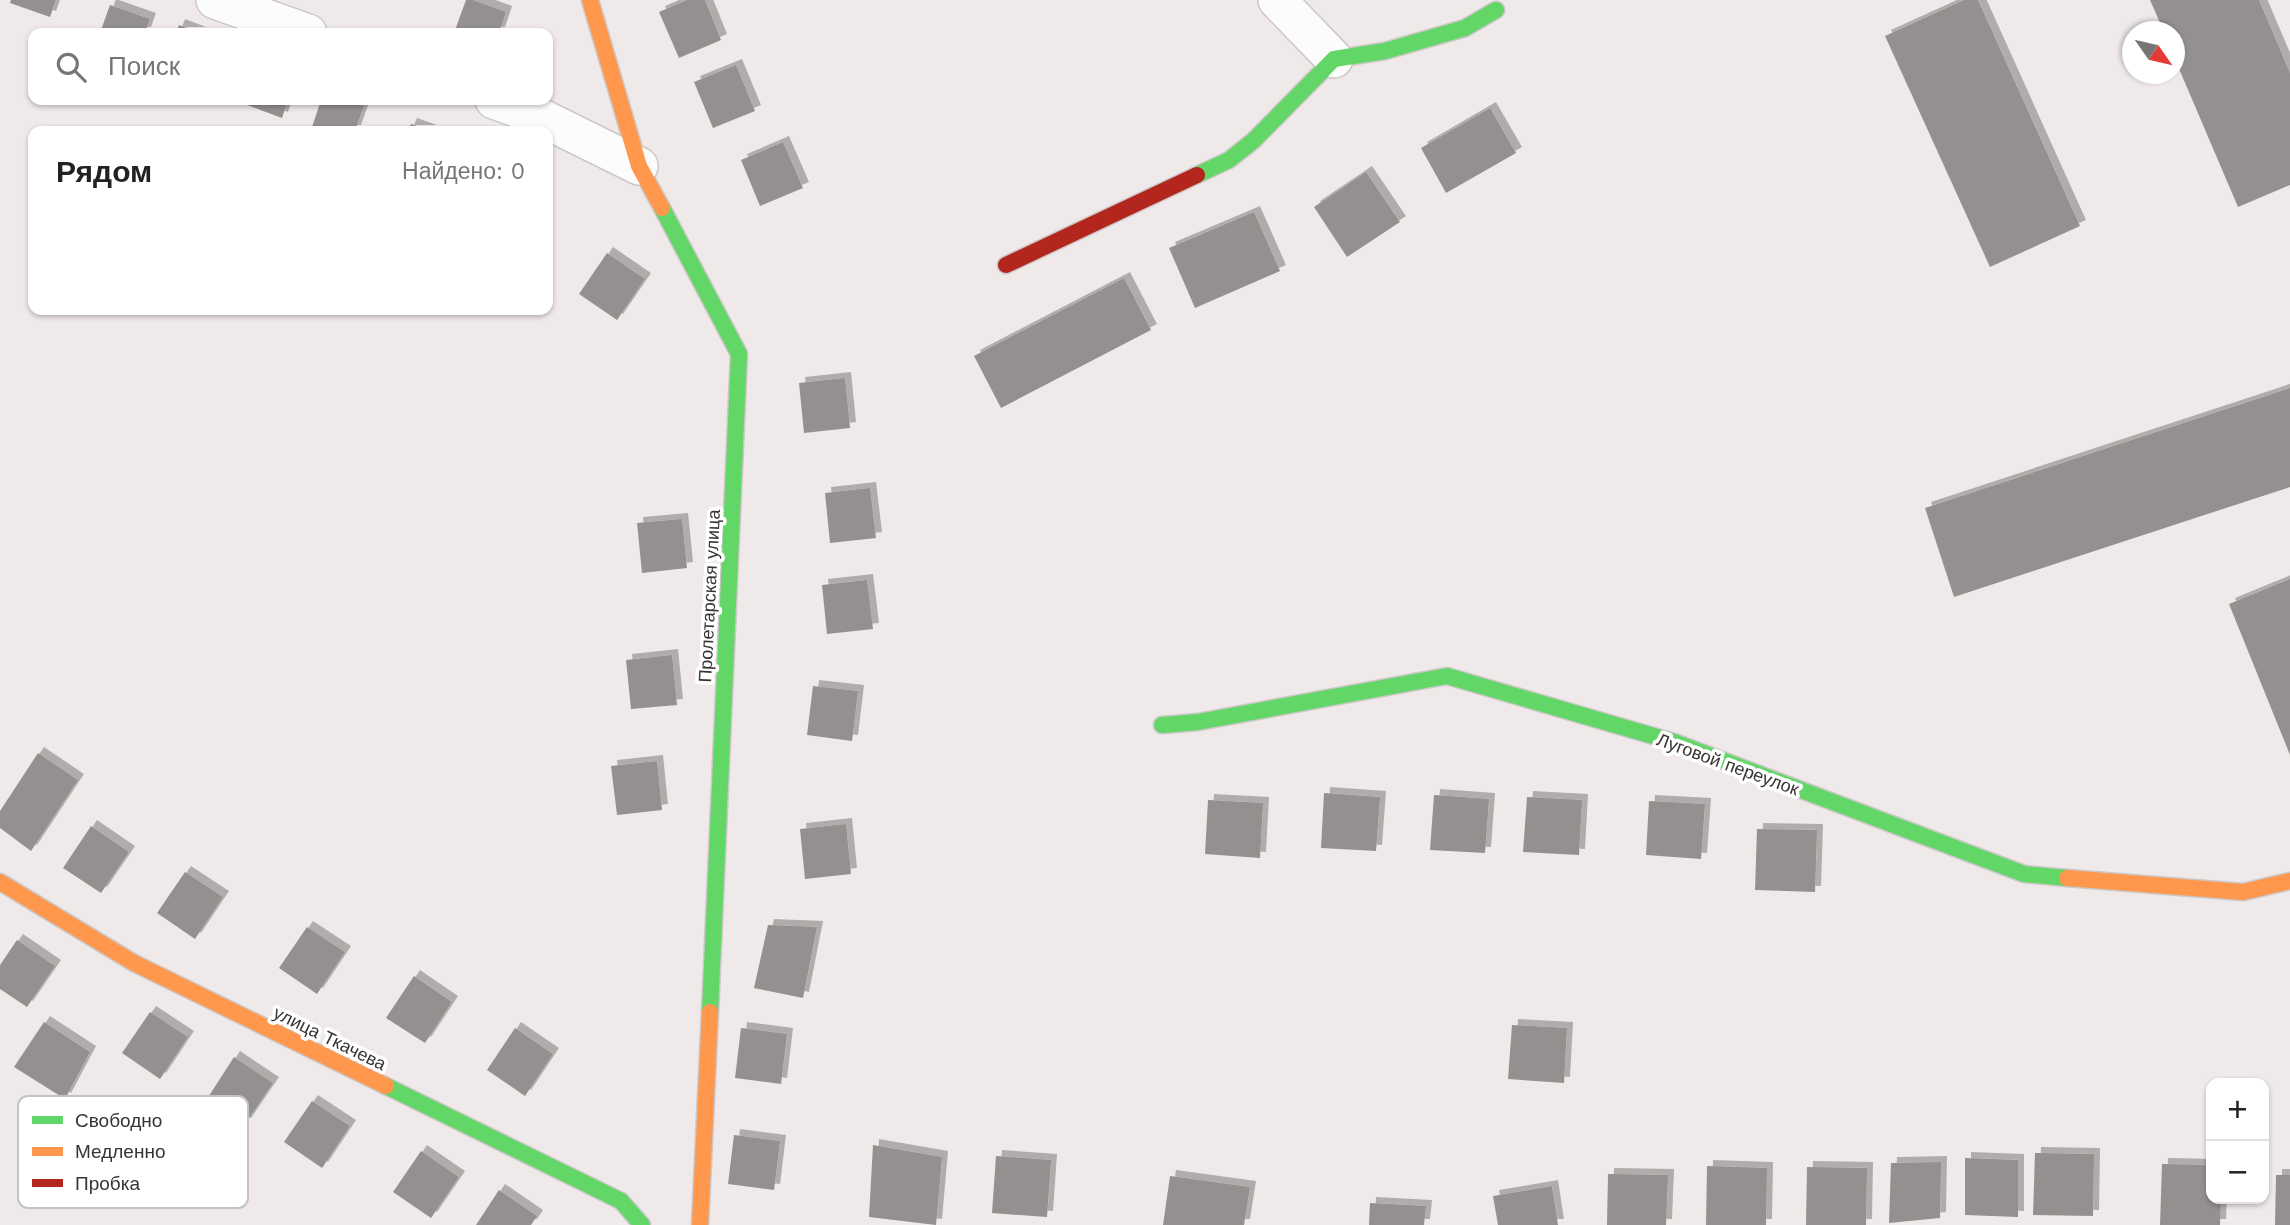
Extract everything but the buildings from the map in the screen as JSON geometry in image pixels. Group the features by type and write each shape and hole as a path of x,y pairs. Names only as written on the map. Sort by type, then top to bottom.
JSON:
{"street":[{"path":"215,0 294,28"},
{"name":"Пролетарская улица","path":"590,0 639,166 739,354 700,1225"},
{"path":"1277,0 1334,60"},
{"path":"1006,265 1229,160 1253,141 1334,60 1385,51 1465,28 1496,10"},
{"path":"508,105 538,116 639,166"},
{"name":"Луговой переулок","path":"1162,725 1198,722 1447,676 1674,742 2024,874 2243,892 2290,881"},
{"name":"улица Ткачева","path":"0,882 134,963 621,1201 642,1225"}],"traffic: fast":[{"path":"1197,175 1229,160 1253,141 1334,59 1385,51 1465,28 1496,10"},
{"path":"662,208 739,354 710,1012"},
{"path":"1162,725 1198,722 1447,676 1674,742 2024,874 2067,878"},
{"path":"386,1086 621,1201 642,1225"}],"traffic: slow":[{"path":"590,0 639,166 662,208"},
{"path":"2067,878 2243,892 2290,881"},
{"path":"0,882 134,963 386,1086"},
{"path":"700,1225 710,1012"}],"traffic: jam":[{"path":"1006,265 1197,175"}]}
